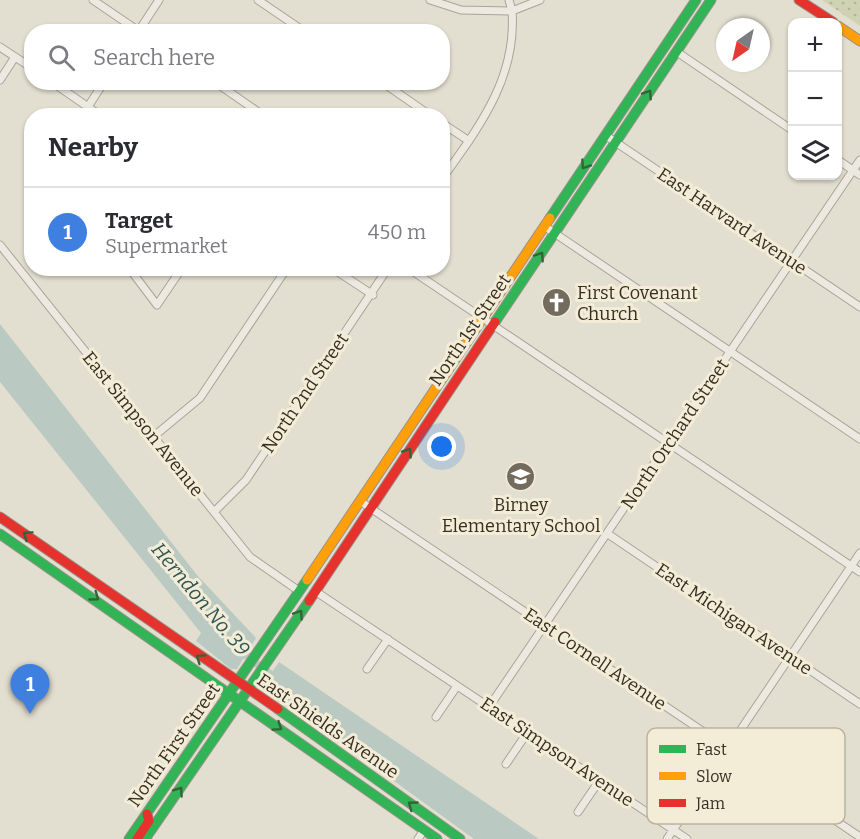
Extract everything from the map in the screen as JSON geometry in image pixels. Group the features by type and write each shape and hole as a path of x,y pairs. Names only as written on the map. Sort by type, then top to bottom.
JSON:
{"main road":[{"name":"North 1st Street","path":"246,670 696,0"},
{"name":"North 1st Street","path":"257,678 711,0"},
{"path":"799,0 826,18"},
{"path":"842,29 860,41"},
{"path":"656,58 677,52"},
{"name":"East Shields Avenue","path":"0,517 80,570 460,839"},
{"path":"315,591 314,581 345,523"},
{"name":"East Shields Avenue","path":"0,534 90,594 437,839"},
{"name":"North First Street","path":"129,839 246,670"},
{"name":"North First Street","path":"146,839 257,678"},
{"path":"137,839 149,821 147,813"}],"street":[{"path":"93,0 129,24"},
{"path":"144,24 159,0"},
{"path":"258,0 293,24"},
{"path":"430,0 461,10 512,11 540,0"},
{"path":"450,168 469,141 501,85 511,45 512,11 509,0"},
{"path":"0,47 24,63"},
{"path":"677,52 788,126"},
{"path":"0,80 15,57"},
{"path":"64,90 88,107 99,90"},
{"path":"227,90 252,108"},
{"path":"394,90 419,108"},
{"path":"450,128 469,141"},
{"name":"East Harvard Avenue","path":"605,135 860,307"},
{"name":"North Orchard Street","path":"489,707 791,261 857,172 860,160"},
{"path":"842,163 857,172"},
{"path":"544,226 860,439"},
{"name":"East Simpson Avenue","path":"0,245 24,275"},
{"name":"East Simpson Avenue","path":"25,276 250,557 299,591"},
{"path":"135,276 157,305 177,276"},
{"path":"153,437 200,398 282,276"},
{"path":"344,276 373,295"},
{"name":"North 2nd Street","path":"214,512 246,480 373,295 384,276"},
{"path":"420,276 860,573"},
{"name":"East Cornell Avenue","path":"360,501 698,728"},
{"name":"East Michigan Avenue","path":"608,534 860,704"},
{"path":"742,728 860,553"},
{"name":"East Simpson Avenue","path":"315,591 647,813"},
{"path":"367,669 388,639"},
{"path":"436,717 457,686"},
{"path":"506,764 527,733"},
{"path":"578,812 599,781"},
{"name":"East Simpson Avenue","path":"664,824 687,839"},
{"path":"667,839 677,824"},
{"name":"East Cornell Avenue","path":"841,824 860,837"},
{"path":"418,839 424,830"}],"green space":[{"path":"822,0 860,0 860,26"}],"water":[{"path":"0,324 197,575 256,638 237,669 231,669 196,641 201,633 0,382"},
{"path":"279,662 539,839 474,839 361,757 263,691 263,685"}],"waterway":[{"name":"Herndon No. 39","path":"241,651 276,679"}],"traffic: fast":[{"path":"550,218 696,0"},
{"path":"495,322 711,0"},
{"path":"0,534 437,839"},
{"path":"129,839 307,580"},
{"path":"145,839 309,601"},
{"path":"278,709 460,839"}],"traffic: slow":[{"path":"842,29 860,41"},
{"path":"307,580 550,218"}],"traffic: jam":[{"path":"799,0 827,18"},
{"path":"309,601 495,322"},
{"path":"0,517 278,709"},
{"path":"137,839 149,821 147,814"}],"place":[{"name":"First Covenant Church","path":"556,303"},
{"name":"Birney Elementary School","path":"521,476"},
{"name":"Target","path":"30,714"}]}
